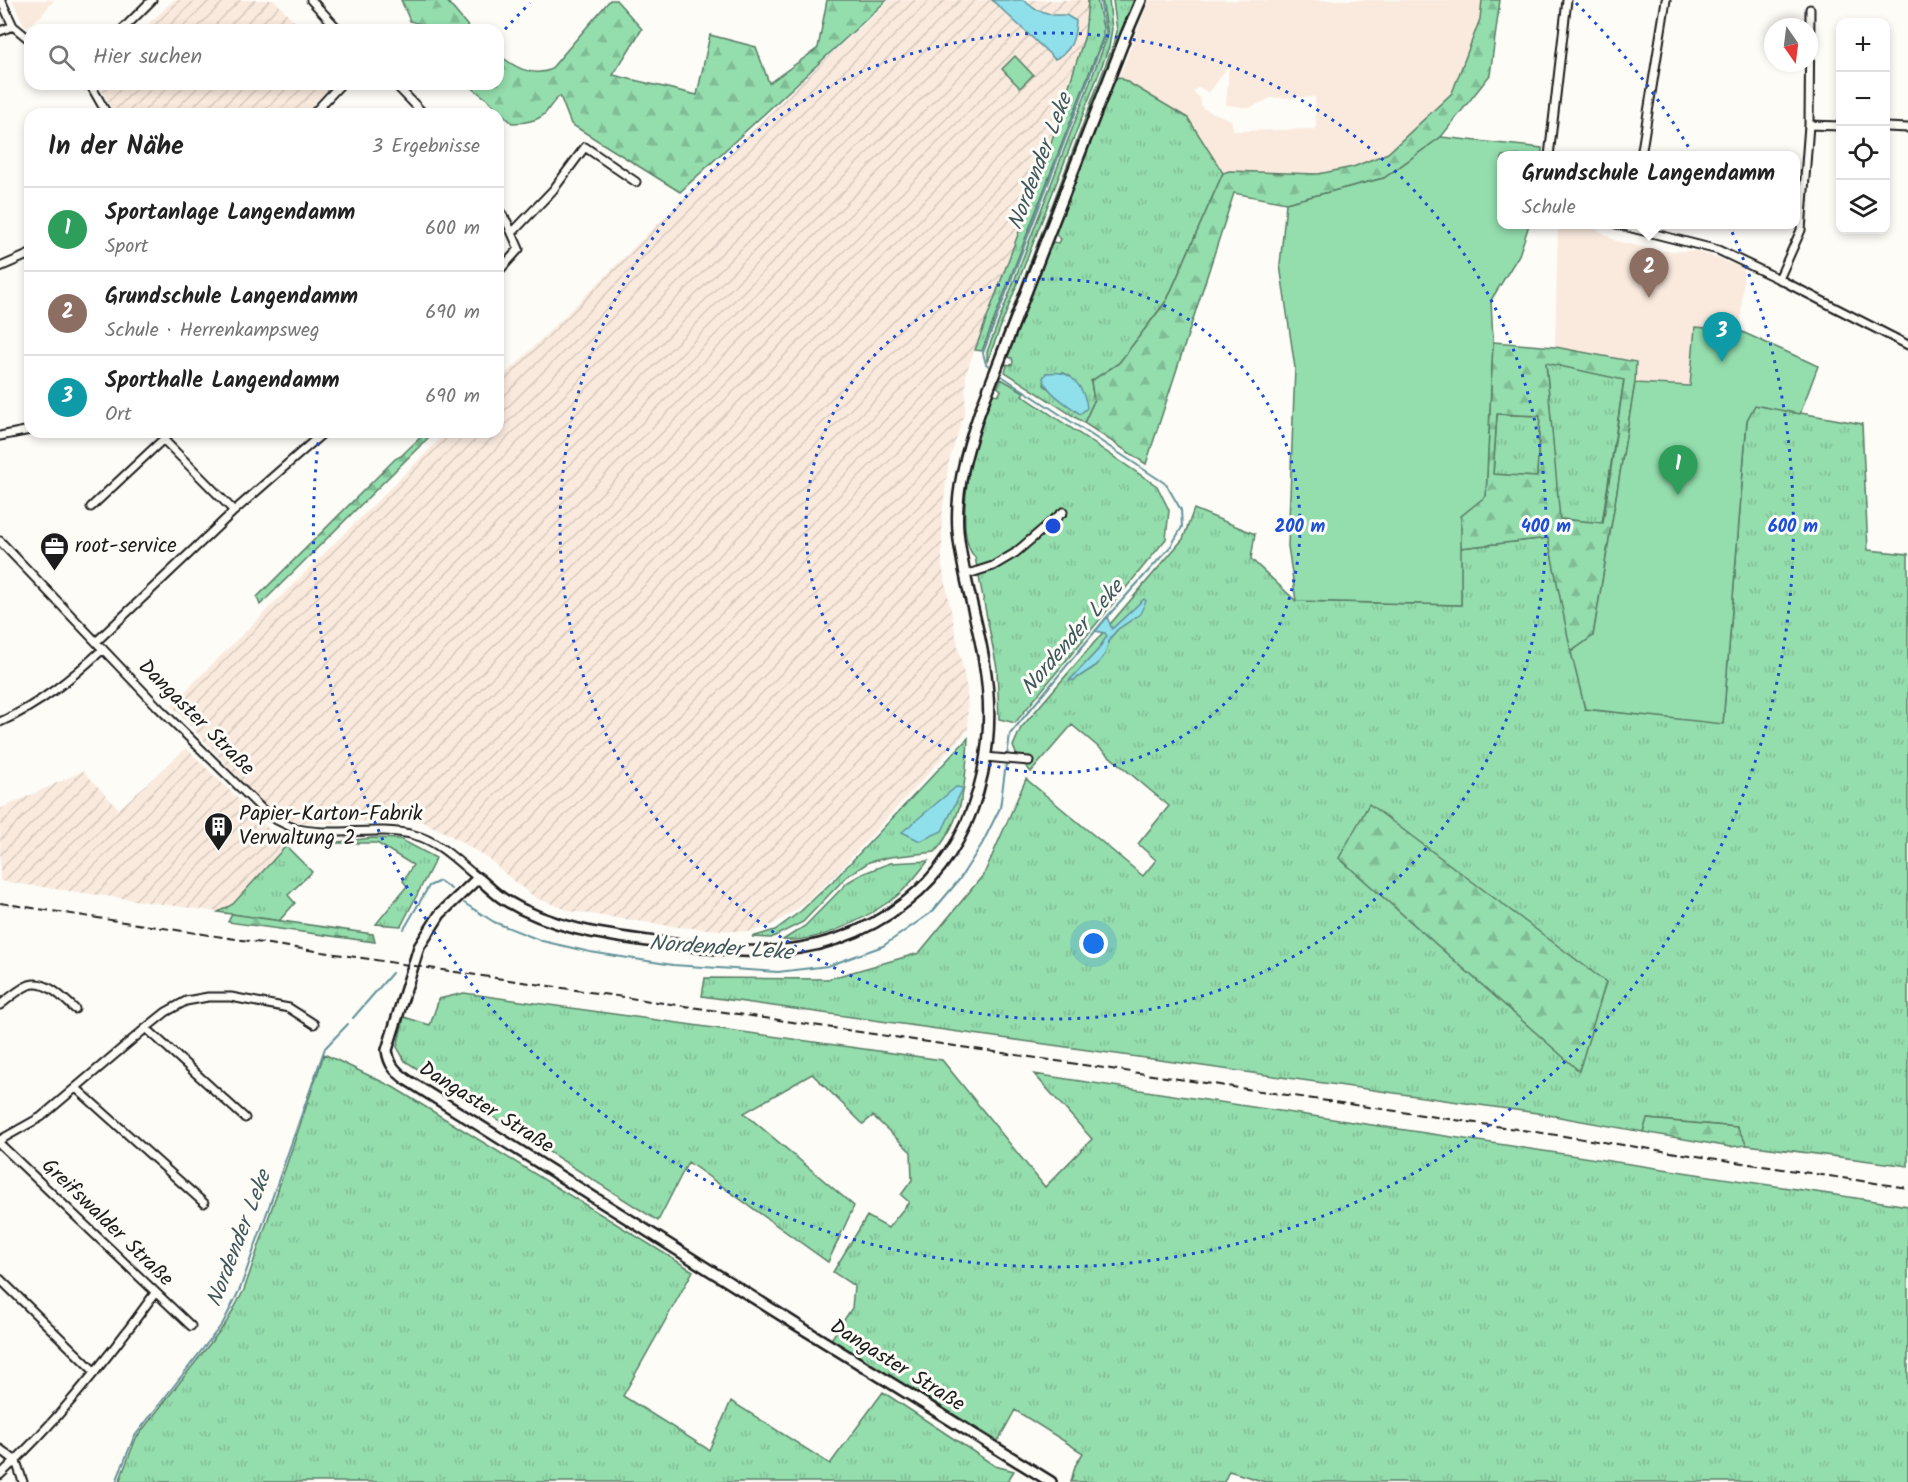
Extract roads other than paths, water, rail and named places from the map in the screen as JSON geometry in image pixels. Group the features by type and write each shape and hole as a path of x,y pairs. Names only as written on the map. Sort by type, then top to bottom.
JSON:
{"street":[{"path":"1,0 13,26 24,35"},
{"path":"129,24 152,0"},
{"path":"311,0 333,24"},
{"path":"478,878 504,900 570,928 595,934 724,950 770,952 821,945 846,938 891,914 931,879 952,851 973,810 981,783 988,729 984,660 965,575 958,530 961,482 971,436 1126,35 1142,0"},
{"path":"1550,151 1567,0"},
{"path":"1642,151 1666,0"},
{"path":"1779,279 1802,230 1809,124 1810,9"},
{"path":"0,31 13,26"},
{"path":"93,90 104,108"},
{"path":"319,108 335,90"},
{"path":"401,90 418,108"},
{"path":"1809,124 1836,126"},
{"path":"1890,127 1908,128"},
{"path":"512,233 553,190 585,147 636,182"},
{"path":"504,219 519,249 504,265"},
{"path":"1641,229 1718,250 1908,345"},
{"path":"0,267 24,257"},
{"path":"0,436 24,431"},
{"path":"96,642 234,511 317,438"},
{"path":"91,507 163,439 234,511"},
{"path":"965,575 993,566 1016,553 1063,512"},
{"name":"Dangaster Straße","path":"0,542 157,706 269,816 292,827 310,831 384,831 414,835 442,849 478,878 440,914 419,946 388,1041 389,1061 395,1071 611,1209 1052,1482"},
{"path":"0,722 50,693 83,668 103,649"},
{"path":"985,757 1029,761"},
{"path":"0,1005 29,985 40,985 52,989 75,1009"},
{"path":"0,1142 41,1117 166,1012 186,1001 208,997 231,997 289,1008 314,1024"},
{"path":"146,1028 245,1118"},
{"path":"76,1088 204,1203"},
{"name":"Greifswalder Straße","path":"0,1142 191,1326"},
{"path":"0,1279 95,1372"},
{"path":"0,1475 16,1461 95,1372 155,1293"},
{"path":"0,1449 16,1461 23,1482"}],"water":[{"path":"992,0 1023,0 1035,9 1053,15 1066,15 1076,21 1075,33 1069,48 1055,59"},
{"path":"1046,373 1059,373 1071,377 1085,397 1087,408 1080,414 1058,398 1045,383 1043,378"},
{"path":"1144,599 1146,601 1140,614 1118,629 1110,638 1105,654 1097,665 1069,681 1098,650 1107,636 1105,633 1095,631 1107,617 1112,629"},
{"path":"956,787 963,788 942,831 920,841 902,832"}],"waterway":[{"name":"Nordender Leke","path":"993,369 986,364 983,353 1106,33 1100,0"},
{"name":"Nordender Leke","path":"464,903 494,922 542,941 590,952 673,965 778,972 828,966 883,946 932,912 959,880 982,844 1000,808 1010,734 1107,617 1171,546 1182,527 1181,510 1166,484 997,373"},
{"name":"Nordender Leke","path":"404,929 429,886 440,881 451,889"},
{"name":"Nordender Leke","path":"353,1018 392,973"},
{"name":"Nordender Leke","path":"116,1482 134,1437 223,1323 240,1289 325,1048 348,1024"}],"railway":[{"path":"0,903 1908,1188"}],"place":[{"name":"Grundschule Langendamm","path":"1649,298"},
{"name":"Sporthalle Langendamm","path":"1722,362"},
{"name":"Sportanlage Langendamm","path":"1678,495"},
{"name":"root-service","path":"54,572"},
{"name":"Papier-Karton-Fabrik Verwaltung 2","path":"218,852"}]}
